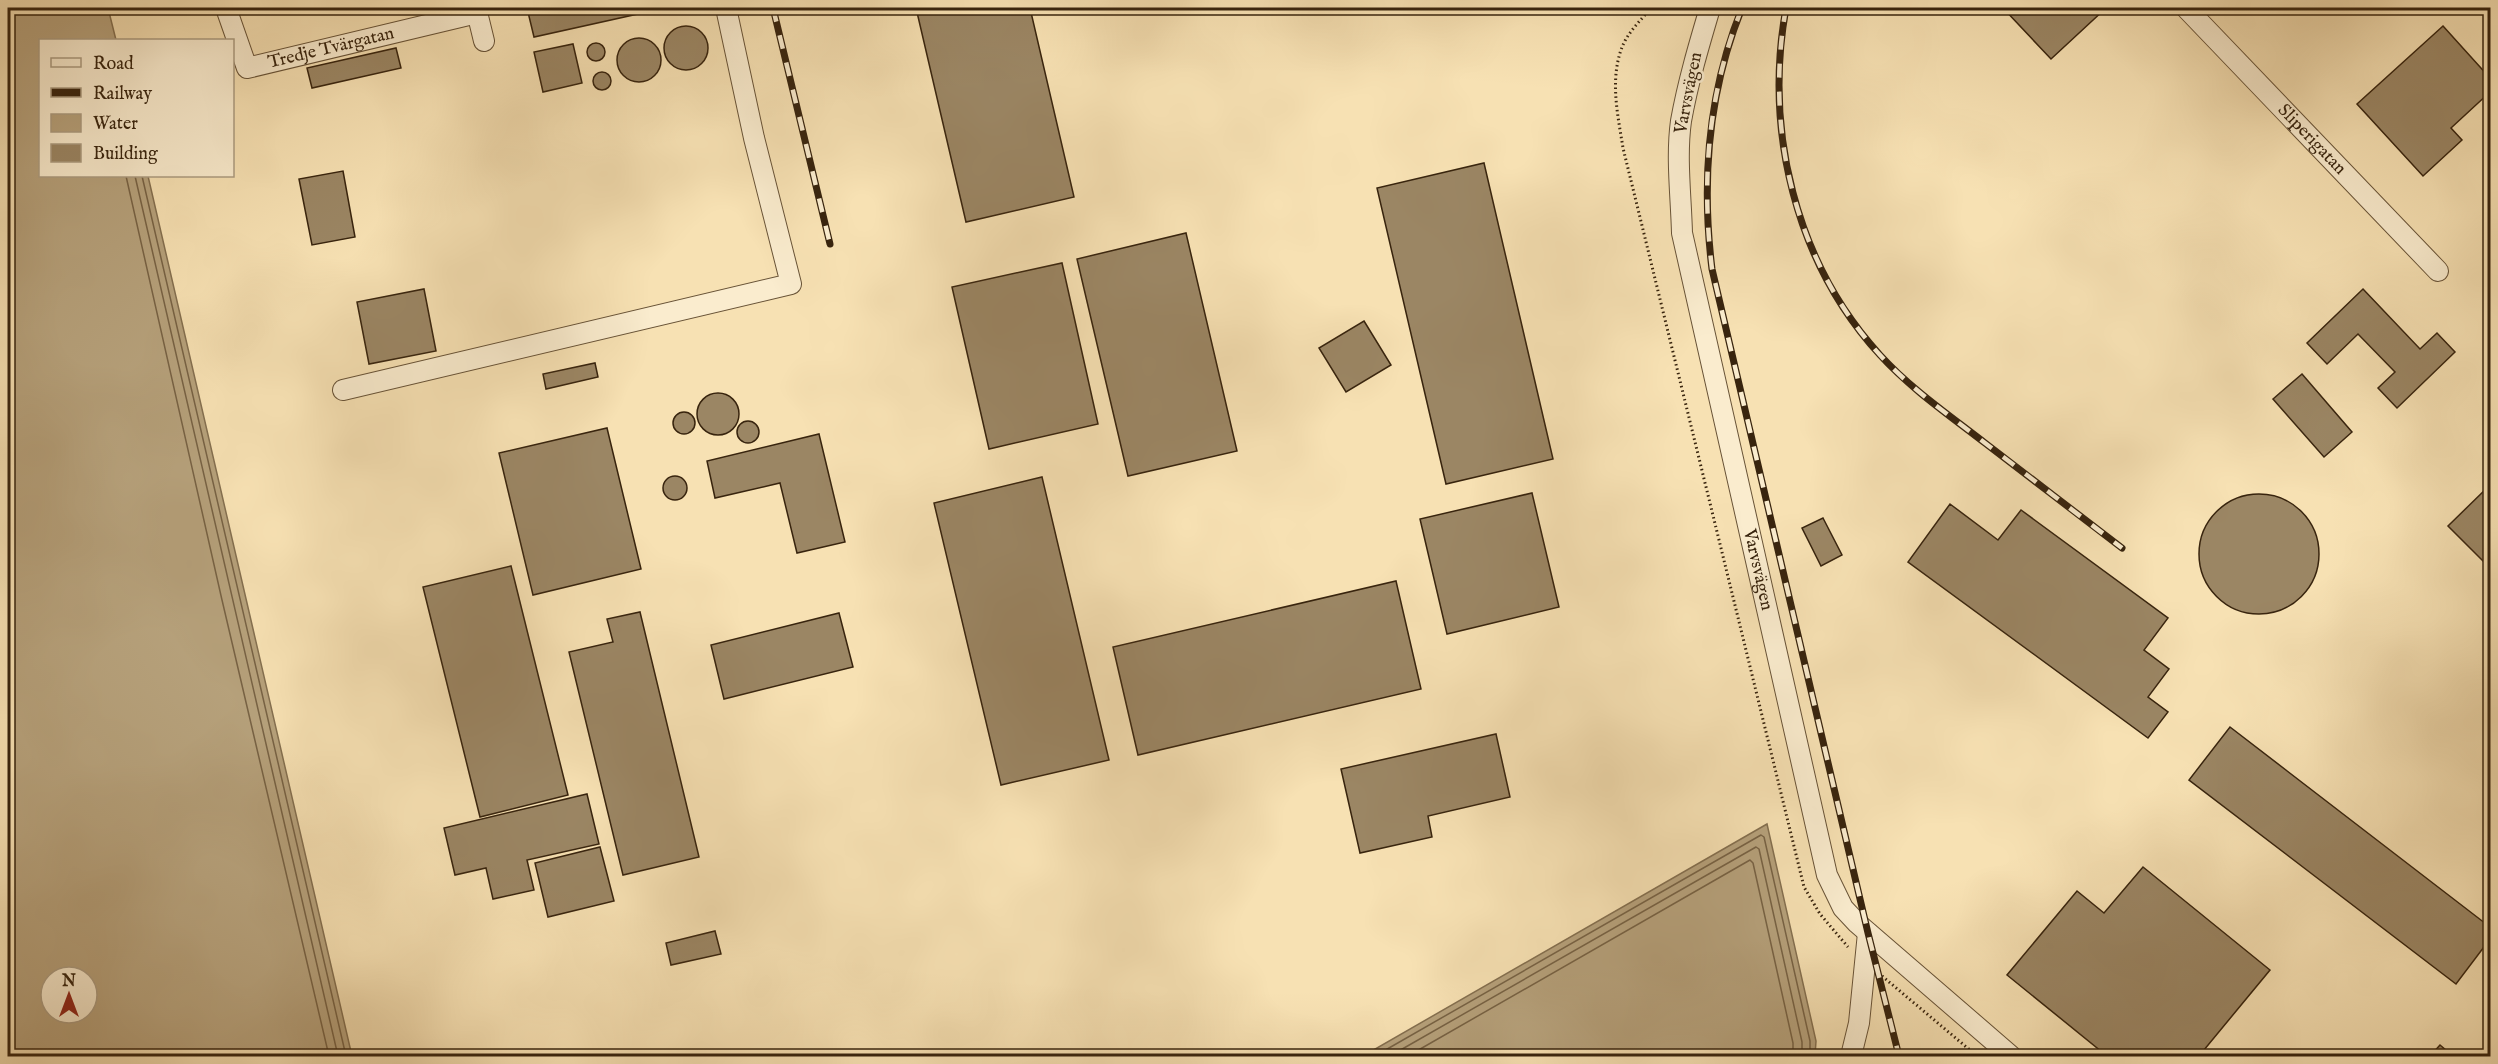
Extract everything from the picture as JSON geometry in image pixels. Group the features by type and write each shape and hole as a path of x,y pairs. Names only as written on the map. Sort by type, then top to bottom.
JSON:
{"street":[{"name":"Tredje Tvärgatan","path":"226,8 247,69 476,10"},
{"path":"344,390 791,284 754,138 726,8"},
{"name":"Varvsvägen","path":"1710,8 1697,49 1681,122 1679,156 1682,233 1827,874 1843,908 1868,933 2012,1056"},
{"name":"Sliperigatan","path":"2186,8 2438,271"},
{"path":"476,10 484,41"},
{"path":"1851,1056 1859,1023 1868,933"}],"water":[{"path":"8,8 108,8 116,39 39,39 39,177 148,177 352,1056 8,1056"},
{"path":"1767,824 1816,1041 1815,1056 1363,1056"}],"building":[{"path":"527,8 665,8 534,37"},
{"path":"916,8 1030,8 1074,197 966,222"},
{"path":"2003,8 2106,8 2051,59"},
{"path":"686,26 701,33 708,48 701,63 686,70 671,63 664,48 671,33"},
{"path":"2443,26 2490,78 2490,92 2451,128 2462,140 2423,176 2357,104"},
{"path":"639,38 654,45 661,60 654,75 639,82 624,75 617,60 624,45"},
{"path":"592,43 600,43 605,48 603,59 592,61 587,56 587,48"},
{"path":"573,44 582,83 543,92 534,52"},
{"path":"396,48 401,68 312,88 307,68"},
{"path":"598,72 606,72 611,77 609,88 598,90 593,85 593,77"},
{"path":"1484,163 1553,459 1446,484 1377,188"},
{"path":"343,171 355,237 312,245 299,179"},
{"path":"1186,233 1237,451 1128,476 1077,259"},
{"path":"1062,263 1098,424 989,449 952,287"},
{"path":"424,289 436,351 369,364 357,302"},
{"path":"2363,289 2420,349 2437,333 2455,352 2397,408 2378,388 2395,372 2358,334 2327,364 2307,343"},
{"path":"1364,321 1391,365 1346,392 1319,348"},
{"path":"595,363 598,377 546,389 543,374"},
{"path":"2302,374 2352,432 2324,457 2273,399"},
{"path":"718,393 733,399 739,414 733,429 718,435 703,429 697,414 703,399"},
{"path":"680,412 688,412 695,419 695,427 688,434 680,434 673,427 673,419"},
{"path":"748,421 756,424 759,432 756,440 748,443 740,440 737,432 740,424"},
{"path":"607,428 641,569 533,595 499,453"},
{"path":"819,434 845,542 797,553 780,483 715,498 707,461"},
{"path":"675,476 684,479 687,488 684,497 675,500 666,497 663,488 666,479"},
{"path":"1042,477 1109,760 1001,785 934,503"},
{"path":"2490,485 2490,560 2486,564 2448,526"},
{"path":"1532,493 1559,607 1447,634 1420,519"},
{"path":"2259,494 2282,499 2301,512 2314,531 2319,554 2314,577 2301,596 2282,609 2259,614 2236,609 2217,596 2204,577 2199,554 2204,531 2217,512 2236,499"},
{"path":"1950,504 1998,540 2021,510 2168,618 2144,650 2169,669 2148,697 2168,712 2148,738 1908,562"},
{"path":"1823,518 1842,555 1821,566 1802,528"},
{"path":"511,566 568,795 480,817 423,587"},
{"path":"1396,581 1421,689 1138,755 1113,647"},
{"path":"640,612 699,857 623,875 569,652 613,642 607,619"},
{"path":"839,613 853,667 724,699 711,645"},
{"path":"2230,727 2490,927 2490,939 2456,984 2189,780"},
{"path":"1496,734 1510,797 1428,816 1432,837 1360,853 1341,769"},
{"path":"587,794 599,844 527,860 534,890 493,899 486,868 455,875 444,828"},
{"path":"600,847 614,901 548,917 535,863"},
{"path":"2143,867 2270,970 2199,1056 2107,1056 2007,975 2077,891 2104,913"},
{"path":"715,931 721,954 671,965 666,943"},
{"path":"2440,1045 2453,1056 2430,1056"}],"railway":[{"path":"773,8 830,244"},
{"path":"1742,8 1721,72 1710,136 1707,202 1712,269 1899,1056"},
{"path":"1786,8 1780,54 1779,101 1784,147 1793,192 1807,237 1826,279 1851,318 1880,355 1917,390 2122,548"}]}
